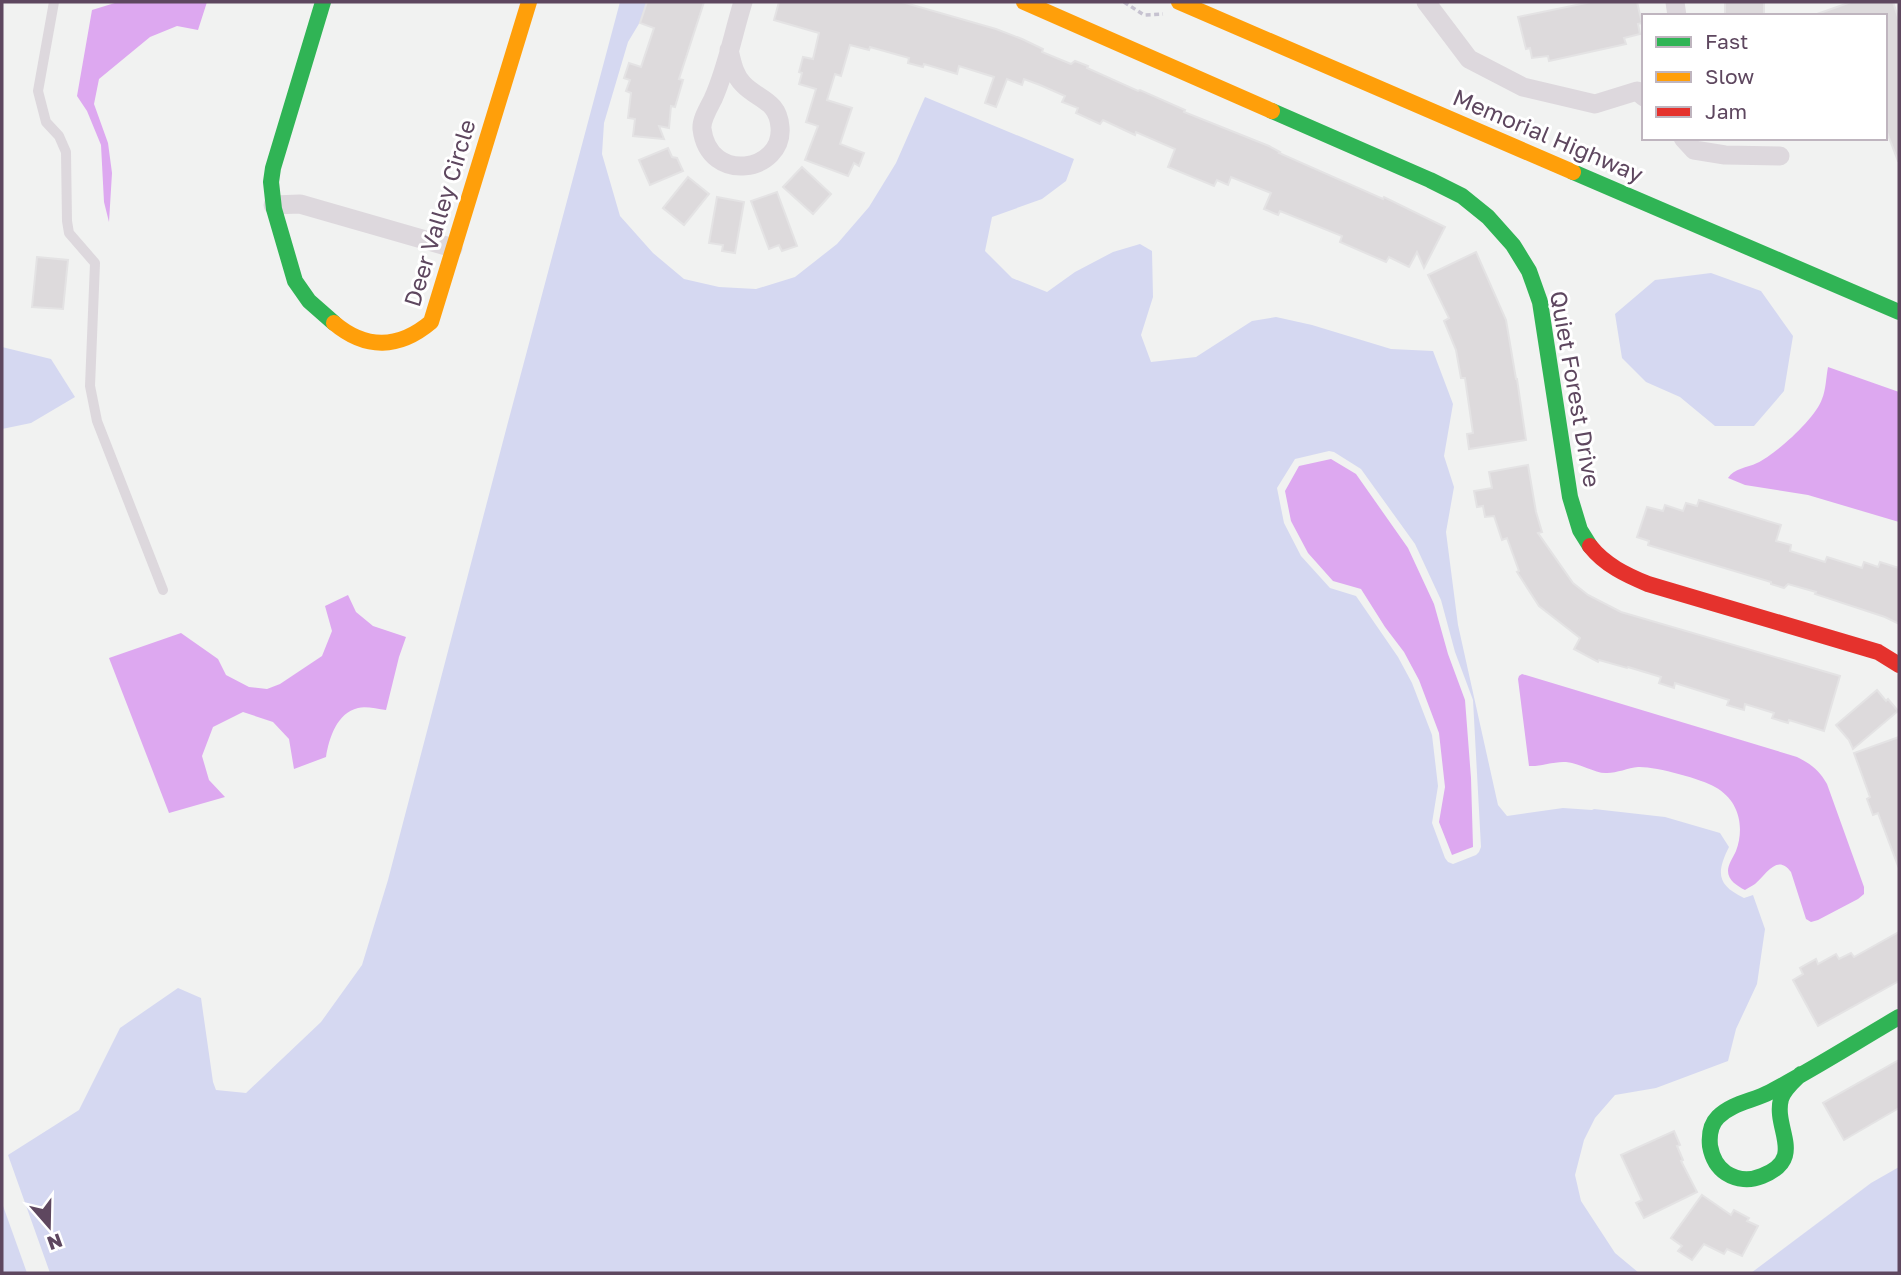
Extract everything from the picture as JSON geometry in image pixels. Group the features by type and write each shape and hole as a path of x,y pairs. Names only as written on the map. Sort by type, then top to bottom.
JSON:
{"street":[{"name":"Deer Valley Circle","path":"323,2 272,168 270,182 273,205 297,286 304,297 348,335 373,344 394,342 422,331 431,323 528,2"},
{"path":"729,50 735,72 744,85 775,108 781,128 777,146 762,161 742,168 721,162 707,146 702,126 719,86 729,50 744,2"},
{"name":"Quiet Forest Drive","path":"1024,2 1462,196 1488,217 1513,244 1529,271 1540,302 1576,521 1585,540 1604,562 1624,575 1648,584 1878,652 1899,665"},
{"name":"Memorial Highway","path":"1180,2 1899,312"},
{"path":"1426,2 1469,60 1523,87 1595,104 1642,91"},
{"path":"1685,140 1694,150 1725,155 1780,156"},
{"path":"273,205 300,204 453,248"},
{"path":"1801,1074 1782,1095 1780,1106 1786,1134 1786,1156 1776,1170 1759,1179 1741,1180 1724,1172 1713,1158 1710,1138 1713,1123 1726,1110 1766,1094 1899,1017"}],"lane":[{"path":"54,2 38,91 46,122 59,136 66,152 69,233 95,264 90,386 94,409 163,590"}],"path":[{"path":"1124,2 1144,15"}],"shaded area":[{"path":"118,2 207,2 198,30 177,26 150,37 99,79 94,104 108,143 112,173 109,222 104,202 101,145 87,111 77,96 92,10"},
{"path":"620,2 652,2 628,42 604,123 602,154 620,216 653,253 684,279 719,287 756,289 795,277 837,244 869,207 896,163 925,97 1074,159 1066,181 1042,199 992,217 985,251 1012,278 1047,292 1075,272 1113,252 1140,244 1152,251 1153,297 1141,335 1151,362 1196,357 1252,321 1276,317 1391,349 1433,351 1453,404 1444,456 1454,487 1446,532 1458,625 1498,805 1507,816 1563,808 1594,809 1665,817 1720,833 1729,847 1721,871 1724,883 1744,898 1753,895 1765,929 1757,984 1736,1029 1728,1061 1656,1088 1615,1095 1595,1118 1584,1140 1575,1175 1581,1201 1615,1253 1639,1273 50,1273 8,1155 79,1110 120,1028 178,988 201,998 216,1090 246,1093 321,1022 362,965 388,880","holes":["1334,452 1361,469 1415,544 1441,600 1455,652 1473,700 1481,847 1476,855 1453,864 1445,858 1432,823 1438,786 1432,735 1412,683 1398,657 1356,596 1330,588 1301,556 1284,523 1277,488 1295,459"]},
{"path":"1711,273 1761,291 1793,336 1784,391 1754,426 1715,426 1680,397 1646,382 1622,358 1615,314 1655,280"},
{"path":"2,347 51,359 75,397 31,423 2,429"},
{"path":"1828,367 1899,392 1899,522 1808,495 1745,485 1728,478 1737,470 1765,459 1804,425 1822,399"},
{"path":"1331,459 1356,474 1408,548 1434,604 1465,700 1473,847 1452,855 1439,822 1445,787 1439,733 1419,680 1404,652 1361,589 1333,581 1308,553 1291,521 1285,491 1299,466"},
{"path":"348,595 356,612 373,626 406,637 386,710 364,707 351,711 335,727 326,757 294,769 289,739 273,722 243,712 213,727 202,756 209,780 225,797 169,813 109,658 181,633 218,659 226,675 249,687 267,689 280,684 322,656 332,631 325,606"},
{"path":"1522,674 1797,757 1806,762 1818,771 1827,784 1864,887 1864,894 1811,922 1806,919 1791,872 1786,867 1776,865 1745,890 1739,887 1728,874 1739,842 1738,815 1723,792 1700,780 1645,767 1607,773 1566,762 1529,766 1518,679"},
{"path":"1899,1167 1899,1273 1751,1273 1871,1183"},
{"path":"2,1203 27,1273 2,1273"}],"building":[{"path":"647,2 704,2 679,79 683,80 675,107 671,106 669,128 659,126 664,139 633,136 635,119 628,118 631,93 626,91 630,80 624,78 629,63 641,67 654,28 640,23"},
{"path":"779,2 902,2 996,29 1071,64 1075,61 1088,66 1087,68 1185,110 1184,112 1269,146 1279,153 1383,199 1384,197 1445,227 1424,268 1417,252 1409,267 1389,257 1386,262 1340,242 1342,236 1280,211 1278,215 1264,209 1271,193 1231,177 1228,185 1217,180 1214,186 1168,167 1175,149 1103,120 1100,124 1076,113 1078,108 1062,102 1065,96 1040,85 1024,79 1022,85 1007,79 996,107 985,103 994,77 959,66 957,74 924,64 923,67 908,63 909,58 870,47 869,50 850,45 841,76 835,74 827,100 852,108 840,144 864,153 859,166 854,163 848,176 805,160 818,126 806,122 816,89 799,84 802,73 799,72 803,57 813,59 819,33 774,20"},
{"path":"1591,2 1637,2 1642,23 1638,24 1640,34 1624,38 1626,44 1549,61 1548,56 1532,58 1530,48 1526,49 1518,17"},
{"path":"1725,2 1764,2 1764,14 1725,14"},
{"path":"1851,2 1893,2 1899,20 1899,161 1887,132 1887,14 1817,14"},
{"path":"668,148 683,171 650,185 639,160"},
{"path":"802,167 831,194 813,214 783,187"},
{"path":"688,177 709,194 684,225 663,208"},
{"path":"777,192 797,246 782,251 779,245 769,249 751,201"},
{"path":"717,197 744,202 735,253 722,251 723,245 709,243"},
{"path":"1476,252 1506,320 1526,440 1469,449 1467,434 1473,433 1465,378 1461,378 1456,350 1444,321 1449,318 1428,275"},
{"path":"37,257 68,260 63,309 32,307"},
{"path":"1528,465 1542,532 1538,533 1573,583 1588,595 1621,612 1840,676 1824,731 1789,720 1788,723 1772,718 1774,713 1745,704 1744,710 1727,705 1729,700 1675,683 1674,688 1659,683 1661,677 1599,660 1598,662 1574,649 1580,638 1539,606 1517,572 1519,571 1507,538 1502,540 1494,516 1485,517 1483,506 1477,507 1474,491 1492,488 1489,472"},
{"path":"1699,500 1781,525 1776,541 1791,545 1790,551 1825,562 1827,557 1862,568 1864,562 1878,567 1880,562 1899,568 1899,624 1815,594 1816,592 1788,584 1784,588 1648,545 1649,541 1637,537 1647,507 1663,511 1665,505 1683,511 1686,503 1697,506"},
{"path":"1877,690 1898,711 1853,749 1836,725"},
{"path":"1899,737 1898,866 1878,813 1873,815 1867,799 1870,797 1854,753"},
{"path":"1899,932 1899,981 1818,1026 1793,980 1803,974 1800,968 1816,959 1818,964 1836,954 1839,959 1851,953 1854,957"},
{"path":"1899,1060 1899,1108 1844,1140 1823,1103"},
{"path":"1674,1131 1680,1145 1677,1146 1683,1160 1681,1161 1697,1192 1644,1218 1636,1203 1642,1200 1621,1155"},
{"path":"1702,1195 1731,1215 1734,1210 1758,1226 1742,1256 1727,1249 1724,1254 1704,1244 1692,1260 1678,1251 1682,1246 1671,1238"}],"traffic: fast":[{"path":"323,2 271,182 274,209 295,281 309,301 334,323"},
{"path":"1272,111 1462,196 1488,217 1513,245 1529,271 1540,302 1570,497 1580,530 1590,546"},
{"path":"1573,172 1899,312"},
{"path":"1801,1074 1798,1077 1792,1082 1781,1099 1786,1152 1783,1161 1775,1169 1753,1179 1739,1178 1723,1171 1715,1161 1710,1146 1711,1131 1718,1117 1730,1108 1763,1095 1786,1083 1803,1074 1899,1017"}],"traffic: slow":[{"path":"334,323 358,338 382,343 407,337 431,322 529,2"},
{"path":"1024,2 1272,111"},
{"path":"1179,2 1573,172"}],"traffic: jam":[{"path":"1590,546 1616,569 1648,584 1878,652 1899,665"}]}
